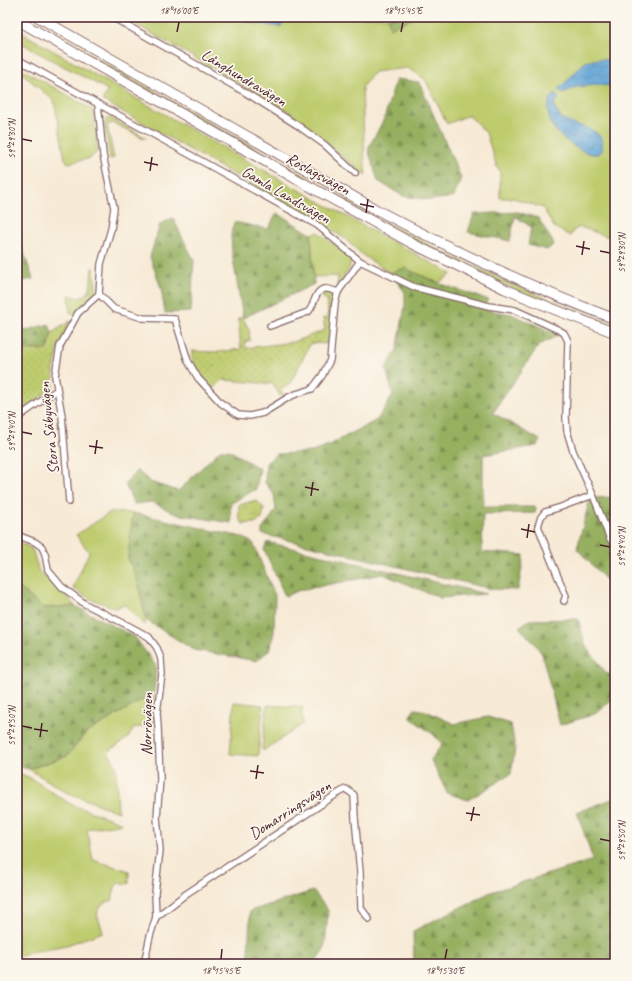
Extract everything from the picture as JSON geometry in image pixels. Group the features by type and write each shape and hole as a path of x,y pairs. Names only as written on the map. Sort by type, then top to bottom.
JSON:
{"main road":[{"name":"Roslagsvägen","path":"38,17 403,224 455,251 524,283 615,319"},
{"name":"Roslagsvägen","path":"17,20 413,244 505,289 615,333"}],"street":[{"name":"Långhundravägen","path":"112,17 237,88 292,122 325,146 355,172"},
{"name":"Gamla Landsvägen","path":"17,59 317,225 360,260 414,287 489,306 515,310 564,333 568,341 567,431 573,451 594,496"},
{"path":"98,104 104,155 114,208 111,229 101,264 99,294 114,309 143,315 175,319 188,361 198,378 221,403 238,415 250,416 263,413 296,394 312,389 316,384 330,360 335,303 338,292 360,260"},
{"path":"270,326 308,312 312,309 316,296 325,288 338,292"},
{"name":"Stora Säbyvägen","path":"70,502 62,416 55,376 60,346 78,313 99,294"},
{"path":"17,418 57,390"},
{"path":"564,601 566,596 538,526 541,517 545,512 594,496 610,539 615,544"},
{"name":"Norrövägen","path":"17,535 35,542 42,547 48,570 62,587 85,604 149,637 157,648 161,658 162,674 157,713 160,779 157,818 160,850 155,893 156,918 150,936 144,964"},
{"name":"Domarringsvägen","path":"156,918 186,894 346,789 354,795 354,818 360,872 361,908 369,919"}],"green space":[{"path":"18,17 25,17 379,219 443,252 503,280 615,325 615,329 523,293 416,242"},
{"path":"123,17 615,17 615,239 580,227 574,230 570,236 554,227 543,208 513,198 500,198 500,171 497,167 486,133 469,115 447,124 425,79 408,68 374,72 362,87 366,176 288,111"},
{"path":"388,17 416,17 390,28"},
{"path":"17,30 234,154 452,274 438,283 405,268 390,273 364,256 344,238 323,225 102,100 108,90 17,40"},
{"path":"17,66 93,110 98,151 91,158 68,163 65,159 54,101 23,74 17,71"},
{"path":"396,79 419,82 461,178 454,197 431,200 403,196 378,181 368,149 384,119"},
{"path":"109,117 146,138 113,123 107,125 114,158 110,159 104,123"},
{"path":"518,212 538,218 554,244 547,250 528,245 531,227 515,216 510,241 468,232 474,214"},
{"path":"277,213 311,234 314,284 243,318 232,253 231,235 234,222 268,229"},
{"path":"173,218 194,260 191,312 165,313 161,288 150,257 160,224"},
{"path":"318,232 351,258 350,267 339,285 337,285 338,276 313,277 311,234"},
{"path":"17,233 33,279 17,282"},
{"path":"92,268 94,268 96,287 95,294 72,315 70,311 69,295 79,298 86,295 90,289"},
{"path":"405,268 438,283 489,300 482,309 511,314 559,335 539,345 493,413 540,440 537,446 483,455 483,507 536,507 535,513 483,514 482,552 524,555 518,590 491,589 262,534 262,530 276,510 274,494 265,483 266,463 277,454 312,452 331,444 377,420 393,395 386,368 397,350 405,306 405,292 390,273"},
{"path":"324,292 335,293 328,344 311,343 289,385 281,389 283,395 280,396 273,384 223,380 214,389 195,367 192,351 218,352 241,349 238,318 243,318 249,329 250,341 246,340 245,348 293,342 325,330 323,318 326,319 328,311 327,300 322,297"},
{"path":"70,321 59,346 54,370 53,389 25,410 20,412 17,408 17,350 48,350 52,333"},
{"path":"49,324 52,333 48,350 17,350 17,333"},
{"path":"220,450 229,450 260,469 256,489 230,504 231,523 176,514 152,502 134,504 125,484 137,470 150,482 178,491"},
{"path":"615,497 615,589 577,549 589,502 593,498"},
{"path":"256,500 264,508 262,519 254,523 243,524 239,518 239,505"},
{"path":"111,512 133,513 128,558 138,582 146,620 144,625 125,605 115,608 88,598 73,588 89,552 76,535"},
{"path":"133,513 242,537 253,543 275,596 274,632 270,649 257,661 194,650 146,620 138,581 128,558"},
{"path":"19,542 32,549 39,572 62,591 75,606 43,608 17,586 17,552"},
{"path":"267,542 486,594 440,598 383,574 300,590 285,596 264,549"},
{"path":"17,586 43,608 75,606 135,637 156,666 154,693 86,733 67,756 29,769 17,766"},
{"path":"578,619 585,644 606,673 615,676 615,697 595,714 560,725 542,654 519,627 529,620"},
{"path":"154,693 153,725 134,728 128,738 108,752 116,765 118,812 66,792 29,769 67,756 86,733"},
{"path":"234,702 263,705 258,756 230,754"},
{"path":"267,705 302,707 303,724 263,751 262,748"},
{"path":"415,709 426,711 454,724 488,717 511,724 515,748 511,774 468,800 447,793 431,760 442,744 433,734 409,717"},
{"path":"17,772 30,778 72,805 123,823 87,829 93,860 129,871 129,884 119,883 115,887 112,901 108,901 100,907 97,914 103,932 67,945 30,952 17,957"},
{"path":"615,798 615,964 414,964 413,931 491,892 593,860 577,812"},
{"path":"313,891 328,910 324,949 315,962 317,964 248,964 250,911"}],"water":[{"path":"239,17 290,17 280,27 247,22"},
{"path":"598,59 612,60 615,62 615,86 594,85 577,87 562,93 558,89 585,62"},
{"path":"555,93 559,99 554,104 557,113 570,123 585,127 598,134 602,141 602,151 597,154 587,153 564,139 554,129 550,121 548,108 550,100"}]}
